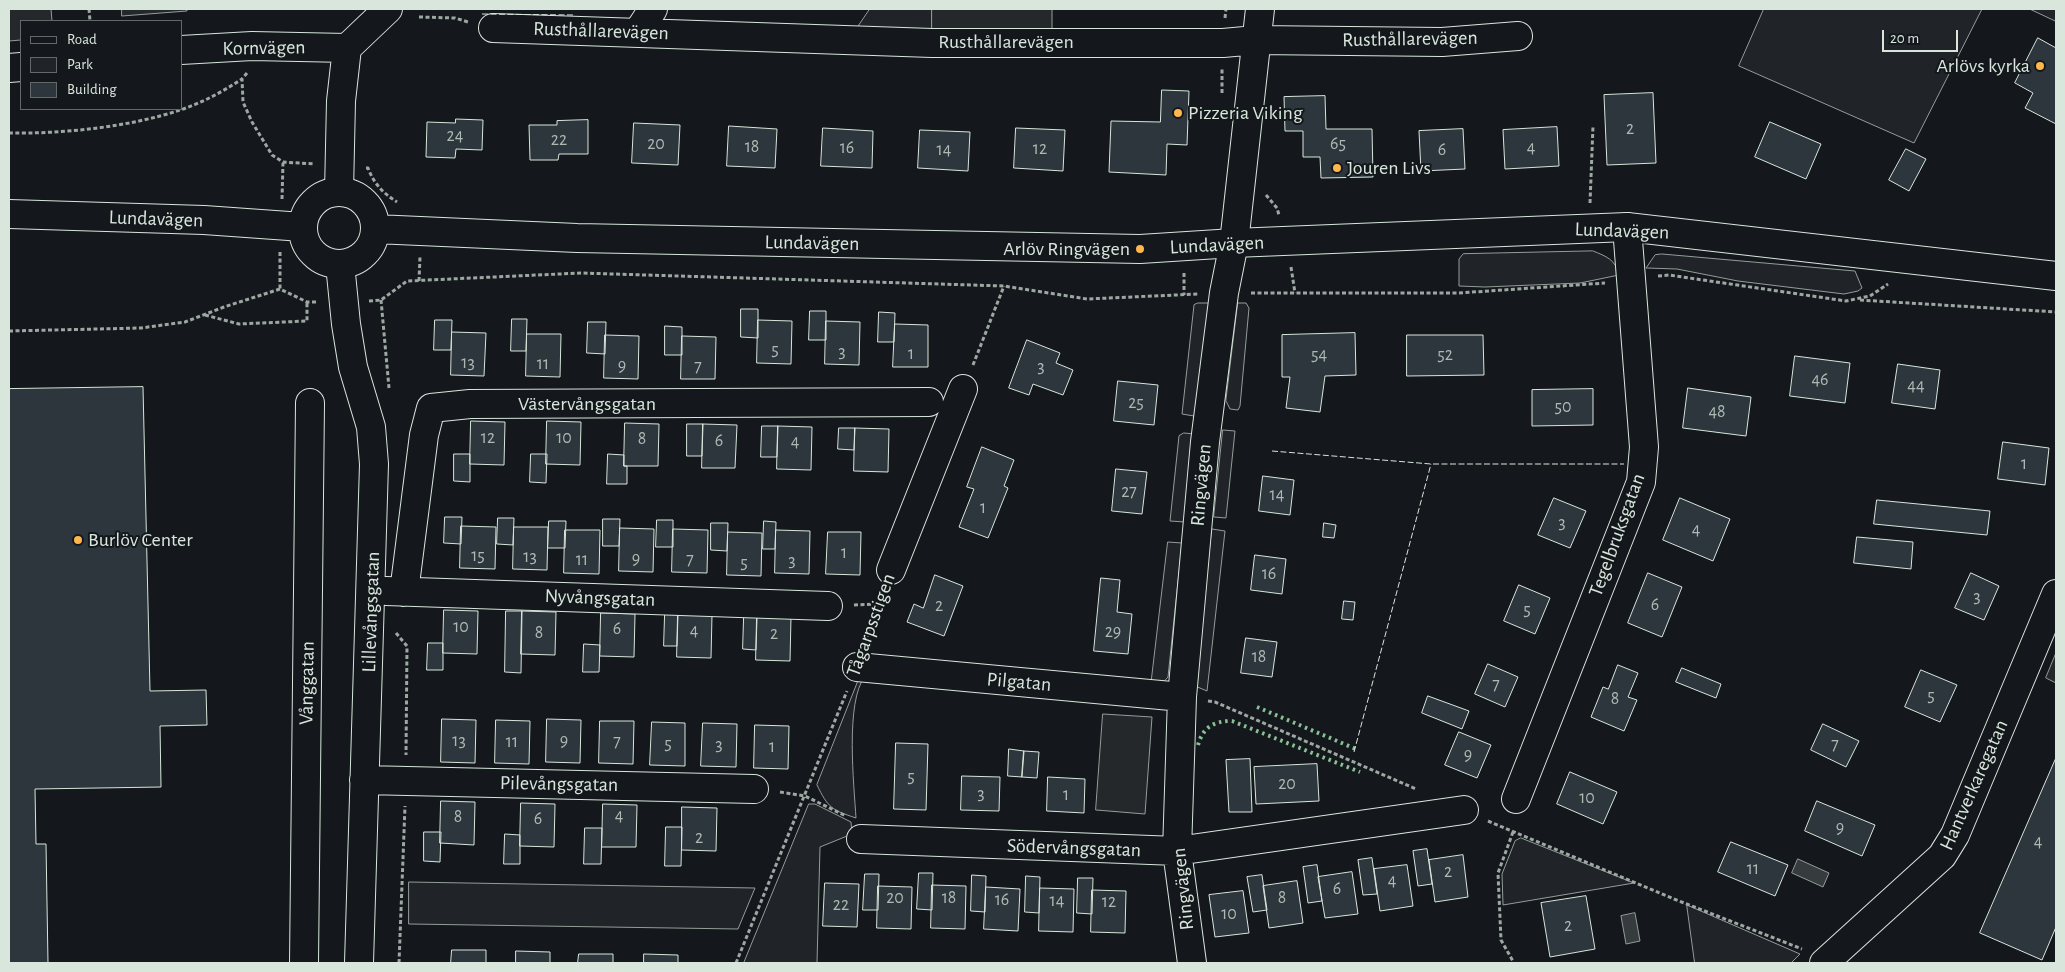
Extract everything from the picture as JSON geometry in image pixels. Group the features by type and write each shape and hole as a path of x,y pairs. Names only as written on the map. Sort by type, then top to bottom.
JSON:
{"street":[{"path":"339,192 341,100 347,48 388,9"},
{"path":"638,32 653,9"},
{"name":"Ringvägen","path":"1192,963 1177,851 1182,697 1205,442 1224,293 1234,243 1260,9"},
{"name":"Rusthållarevägen","path":"493,28 932,43 1223,42 1256,40 1442,42 1518,36"},
{"name":"Kornvägen","path":"182,50 252,46 347,48"},
{"path":"339,192 357,196 365,203 374,219 375,229 374,240 361,257 351,262 340,264 318,257 310,249 303,227 305,218 314,202 321,196 339,192"},
{"name":"Lundavägen","path":"9,214 204,220 303,227"},
{"name":"Lundavägen","path":"375,229 577,238 1140,249 1234,243 1627,227 2056,276"},
{"name":"Tegelbruksgatan","path":"1516,799 1641,482 1644,447 1627,227"},
{"name":"Lillevångsgatan","path":"340,264 343,302 353,367 370,427 374,464 372,591 359,963"},
{"name":"Tågarpsstigen","path":"891,570 963,389"},
{"name":"Västervångsgatan","path":"404,592 424,435 430,408 470,404 930,402"},
{"name":"Vånggatan","path":"304,963 310,403"},
{"name":"Nyvångsgatan","path":"372,591 828,606"},
{"name":"Hantverkaregatan","path":"1828,959 1942,856 1955,835 2056,594"},
{"name":"Pilgatan","path":"857,667 1182,697"},
{"name":"Pilevångsgatan","path":"364,780 754,789"},
{"name":"Södervångsgatan","path":"861,840 1177,851 1464,810"}],"path":[{"path":"419,16 455,18 493,28"},
{"path":"182,110 214,96 242,79 252,66"},
{"path":"242,79 243,102 252,122 272,156 283,162"},
{"path":"9,133 75,130 130,122 181,110"},
{"path":"1589,229 1593,126"},
{"path":"9,331 141,328 185,322 280,289 307,302 381,300 407,281 581,272 1004,286 1087,299 1224,293 1459,293 1601,284 1632,277 1669,275 1836,299 2056,312"},
{"path":"1855,300 1870,296 1893,281"},
{"path":"963,389 1004,286"},
{"path":"204,314 239,324 307,321 307,302"},
{"name":"Tågarpsstigen","path":"736,963 857,667 891,570"},
{"path":"1182,697 1215,702 1419,790"},
{"path":"754,789 805,796 858,822 861,840"},
{"path":"1464,810 1674,899 1828,959"},
{"path":"1513,832 1498,873 1502,940 1514,963"}],"green space":[{"path":"870,9 932,9 932,43 849,40"},
{"path":"1764,9 1982,9 1914,143 1739,66"},
{"path":"2030,9 2056,9 2056,21"},
{"path":"1593,251 1613,262 1619,275 1580,283 1485,287 1459,286 1459,259 1463,254"},
{"path":"1662,254 1855,271 1862,288 1858,291 1844,294 1738,281 1677,269 1646,268 1655,255"},
{"path":"1209,303 1198,409 1194,416 1182,414 1194,305"},
{"path":"1238,303 1246,303 1249,308 1240,406 1238,410 1230,409 1226,401"},
{"path":"1223,430 1235,431 1226,518 1214,517"},
{"path":"1184,433 1195,434 1185,522 1170,521 1179,436"},
{"path":"1212,529 1225,531 1207,691 1195,686"},
{"path":"1168,542 1182,543 1168,677 1161,685 1151,686"},
{"path":"861,674 865,676 859,688 855,705 852,744 856,818 841,813 832,807 824,799 817,785"},
{"path":"809,804 815,804 851,822 852,834 820,847 817,963 744,963"},
{"path":"1521,838 1634,883 1503,905 1502,874 1515,841"},
{"path":"409,882 755,888 738,929 409,924"},
{"path":"1687,905 1800,954 1791,963 1695,963"}],"shaded area":[{"path":"9,9 51,9 52,20 20,20 20,40 9,41"},
{"path":"122,9 187,9 187,11 122,16"},
{"path":"932,9 1052,9 1052,42 932,43"},
{"path":"2056,653 2056,683 2046,678"},
{"path":"1103,714 1152,717 1145,814 1096,810"},
{"path":"1798,859 1829,873 1823,887 1792,873"},
{"path":"1635,913 1640,941 1626,944 1621,916"}],"building":[{"name":"Arlövs kyrka","path":"2038,38 2056,48 2056,124 2025,108 2033,93 2015,83"},
{"path":"1162,90 1189,91 1187,145 1167,144 1166,175 1109,172 1111,121 1160,122"},
{"path":"1653,93 1656,163 1607,165 1604,95"},
{"path":"1325,96 1326,129 1372,129 1373,177 1321,178 1320,157 1303,157 1303,131 1285,131 1284,97"},
{"path":"456,119 483,120 482,150 456,149 455,158 426,157 427,122 455,123"},
{"path":"588,120 588,154 559,154 558,160 530,160 529,125 557,125 557,121"},
{"path":"1770,122 1821,144 1806,179 1755,157"},
{"path":"634,123 680,125 678,165 632,163"},
{"path":"729,126 777,129 775,168 727,166"},
{"path":"1557,127 1559,166 1505,169 1503,130"},
{"path":"823,128 873,131 872,168 821,166"},
{"path":"1016,128 1065,130 1063,171 1014,168"},
{"path":"1463,129 1465,169 1421,171 1419,131"},
{"path":"920,130 970,132 968,171 918,168"},
{"path":"1906,149 1926,159 1909,191 1889,180"},
{"path":"741,309 758,309 758,338 741,337"},
{"path":"810,311 826,311 826,340 809,340"},
{"path":"879,312 895,313 894,342 878,342"},
{"path":"512,319 527,319 526,351 511,351"},
{"path":"435,320 452,320 451,350 434,350"},
{"path":"758,320 792,321 791,364 757,363"},
{"path":"826,321 860,322 859,365 825,364"},
{"path":"588,322 606,322 605,354 587,353"},
{"path":"895,324 928,325 928,367 893,367"},
{"path":"665,326 682,327 682,355 665,355"},
{"path":"452,332 486,333 484,376 451,375"},
{"path":"1355,333 1356,375 1325,376 1320,412 1286,408 1290,377 1282,377 1282,335"},
{"path":"527,334 561,334 560,377 526,376"},
{"path":"605,335 639,336 638,379 604,378"},
{"path":"1407,335 1483,335 1484,375 1407,376"},
{"path":"682,336 716,337 715,379 681,379"},
{"path":"1027,340 1060,353 1056,363 1073,370 1063,395 1033,384 1029,395 1009,388"},
{"path":"1795,356 1850,363 1845,403 1790,396"},
{"path":"1898,364 1940,370 1935,409 1892,403"},
{"path":"1118,381 1158,385 1154,425 1114,421"},
{"name":"Burlöv Center","path":"143,387 150,691 206,690 207,725 160,726 161,787 35,789 36,844 46,844 48,963 9,963 9,389"},
{"path":"1688,388 1751,397 1746,436 1683,428"},
{"path":"1593,389 1593,425 1532,426 1532,390"},
{"path":"471,421 505,422 504,465 470,464"},
{"path":"547,421 581,422 580,465 546,464"},
{"path":"625,423 659,424 658,466 624,466"},
{"path":"687,424 703,424 702,456 687,456"},
{"path":"703,424 737,425 735,468 702,468"},
{"path":"762,426 778,426 777,457 761,457"},
{"path":"778,426 812,427 811,470 777,469"},
{"path":"839,428 855,428 854,450 838,449"},
{"path":"855,428 889,429 888,472 854,471"},
{"path":"2003,442 2049,448 2045,485 1998,479"},
{"path":"982,447 1014,460 1004,486 1008,488 988,538 959,527 974,489 967,487"},
{"path":"454,454 470,454 470,482 454,481"},
{"path":"531,454 547,454 546,483 530,482"},
{"path":"608,454 624,455 624,466 627,466 627,484 607,484"},
{"path":"1116,469 1147,472 1142,514 1112,511"},
{"path":"1263,476 1294,480 1290,515 1259,511"},
{"path":"1554,498 1586,511 1570,548 1538,535"},
{"path":"1680,498 1730,519 1713,561 1663,540"},
{"path":"1877,500 1990,511 1987,535 1874,524"},
{"path":"445,517 462,517 461,544 444,543"},
{"path":"498,518 514,518 513,545 497,544"},
{"path":"603,519 620,519 619,546 603,546"},
{"path":"657,520 673,520 673,547 656,547"},
{"path":"549,521 566,521 565,548 548,548"},
{"path":"764,521 776,522 775,549 763,549"},
{"path":"711,523 728,523 727,551 711,550"},
{"path":"1324,523 1336,525 1334,538 1323,537"},
{"path":"461,526 496,527 495,569 460,568"},
{"path":"514,527 548,527 547,570 513,569"},
{"path":"620,528 654,529 653,572 619,571"},
{"path":"673,529 708,530 707,573 672,572"},
{"path":"565,530 600,530 599,574 564,573"},
{"path":"776,530 810,531 809,574 775,573"},
{"path":"728,532 762,533 761,576 727,575"},
{"path":"828,532 861,532 860,575 826,574"},
{"path":"1857,537 1913,542 1911,569 1854,563"},
{"path":"1255,555 1286,559 1282,594 1251,590"},
{"path":"1648,573 1682,587 1662,637 1628,623"},
{"path":"1971,573 1999,586 1984,620 1955,608"},
{"path":"935,575 963,586 944,636 907,622 914,604 923,608"},
{"path":"1101,578 1120,580 1117,612 1132,614 1128,654 1094,651"},
{"path":"1519,585 1550,598 1535,634 1504,621"},
{"path":"1344,601 1355,602 1353,620 1342,619"},
{"path":"444,610 478,611 477,654 443,653"},
{"path":"506,611 522,611 521,673 505,672"},
{"path":"522,611 556,612 555,655 521,654"},
{"path":"601,613 635,614 634,657 600,656"},
{"path":"665,614 678,614 677,646 664,646"},
{"path":"678,614 712,615 711,658 677,657"},
{"path":"744,617 757,617 756,650 743,649"},
{"path":"757,617 791,617 790,661 756,660"},
{"path":"1246,638 1277,642 1272,677 1241,673"},
{"path":"428,643 443,643 443,670 427,670"},
{"path":"584,644 600,645 599,672 583,672"},
{"path":"1488,664 1518,677 1505,707 1475,694"},
{"path":"1618,665 1638,673 1628,697 1637,700 1624,731 1591,717 1603,687 1608,689"},
{"path":"1682,668 1721,684 1716,698 1676,682"},
{"path":"1921,670 1957,685 1940,722 1905,707"},
{"path":"1428,696 1469,711 1462,729 1422,713"},
{"path":"442,719 476,720 475,763 441,762"},
{"path":"547,719 581,720 580,763 546,762"},
{"path":"496,720 530,721 529,764 495,763"},
{"path":"600,721 634,721 633,764 599,763"},
{"path":"652,722 685,723 685,766 650,765"},
{"path":"703,723 737,724 736,767 701,766"},
{"path":"1823,724 1859,741 1846,767 1811,750"},
{"path":"755,725 789,726 788,769 754,768"},
{"path":"1459,732 1491,745 1477,778 1445,765"},
{"path":"896,743 928,744 926,810 894,809"},
{"path":"1009,749 1024,751 1022,777 1008,776"},
{"path":"1024,751 1039,752 1037,778 1022,777"},
{"path":"2056,758 2056,927 2042,960 1980,933"},
{"path":"1250,759 1252,812 1229,812 1226,760"},
{"path":"1317,764 1319,801 1256,804 1254,767"},
{"path":"1570,772 1617,792 1603,824 1557,804"},
{"path":"962,776 1000,777 999,811 961,810"},
{"path":"1048,777 1085,779 1084,813 1047,811"},
{"path":"441,801 475,802 474,845 440,843"},
{"path":"1817,801 1875,825 1862,856 1805,831"},
{"path":"521,803 555,804 554,847 520,846"},
{"path":"603,804 637,805 636,847 602,847"},
{"path":"682,807 717,808 716,851 682,850"},
{"path":"666,827 682,827 681,866 665,866"},
{"path":"585,828 602,828 601,864 584,864"},
{"path":"424,832 441,832 440,862 424,861"},
{"path":"505,834 520,835 520,864 504,864"},
{"path":"1731,842 1788,865 1775,896 1718,872"},
{"path":"1427,849 1432,884 1418,886 1413,851"},
{"path":"1463,855 1468,897 1435,902 1429,860"},
{"path":"1372,858 1377,894 1363,895 1358,860"},
{"path":"1317,865 1322,901 1308,903 1303,867"},
{"path":"1407,865 1413,906 1380,911 1374,869"},
{"path":"1352,872 1358,914 1325,918 1318,877"},
{"path":"919,873 933,873 932,910 917,909"},
{"path":"865,874 879,874 878,910 863,910"},
{"path":"972,875 986,876 985,912 971,911"},
{"path":"1262,875 1267,910 1253,912 1247,877"},
{"path":"1026,876 1040,877 1039,913 1025,912"},
{"path":"1078,878 1093,878 1092,914 1077,913"},
{"path":"1297,881 1303,923 1269,928 1263,886"},
{"path":"825,883 859,884 857,927 823,926"},
{"path":"932,885 966,886 965,929 931,928"},
{"path":"878,886 912,887 911,929 877,928"},
{"path":"986,887 1020,889 1018,931 984,929"},
{"path":"1040,888 1074,889 1073,932 1039,931"},
{"path":"1092,890 1126,891 1125,933 1091,932"},
{"path":"1243,891 1249,933 1215,937 1209,895"},
{"path":"1586,896 1595,949 1550,957 1541,903"},
{"path":"452,950 486,950 486,963 451,963"},
{"path":"516,951 550,952 550,963 516,963"},
{"path":"579,954 613,954 613,963 578,963"},
{"path":"644,954 678,955 678,963 644,963"}],"hedge":[{"path":"1257,707 1356,749"},
{"path":"1198,745 1206,729 1210,726 1220,722 1232,721 1360,772"}],"fence":[{"path":"482,14 573,15"},
{"path":"1272,451 1431,464 1624,464"},
{"path":"1354,752 1431,464"}],"place":[{"name":"Arlövs kyrka","path":"2040,66"},
{"name":"Pizzeria Viking","path":"1178,113"},
{"name":"Jouren Livs","path":"1337,168"},
{"name":"Arlöv Ringvägen","path":"1140,249"},
{"name":"Burlöv Center","path":"78,540"}]}
